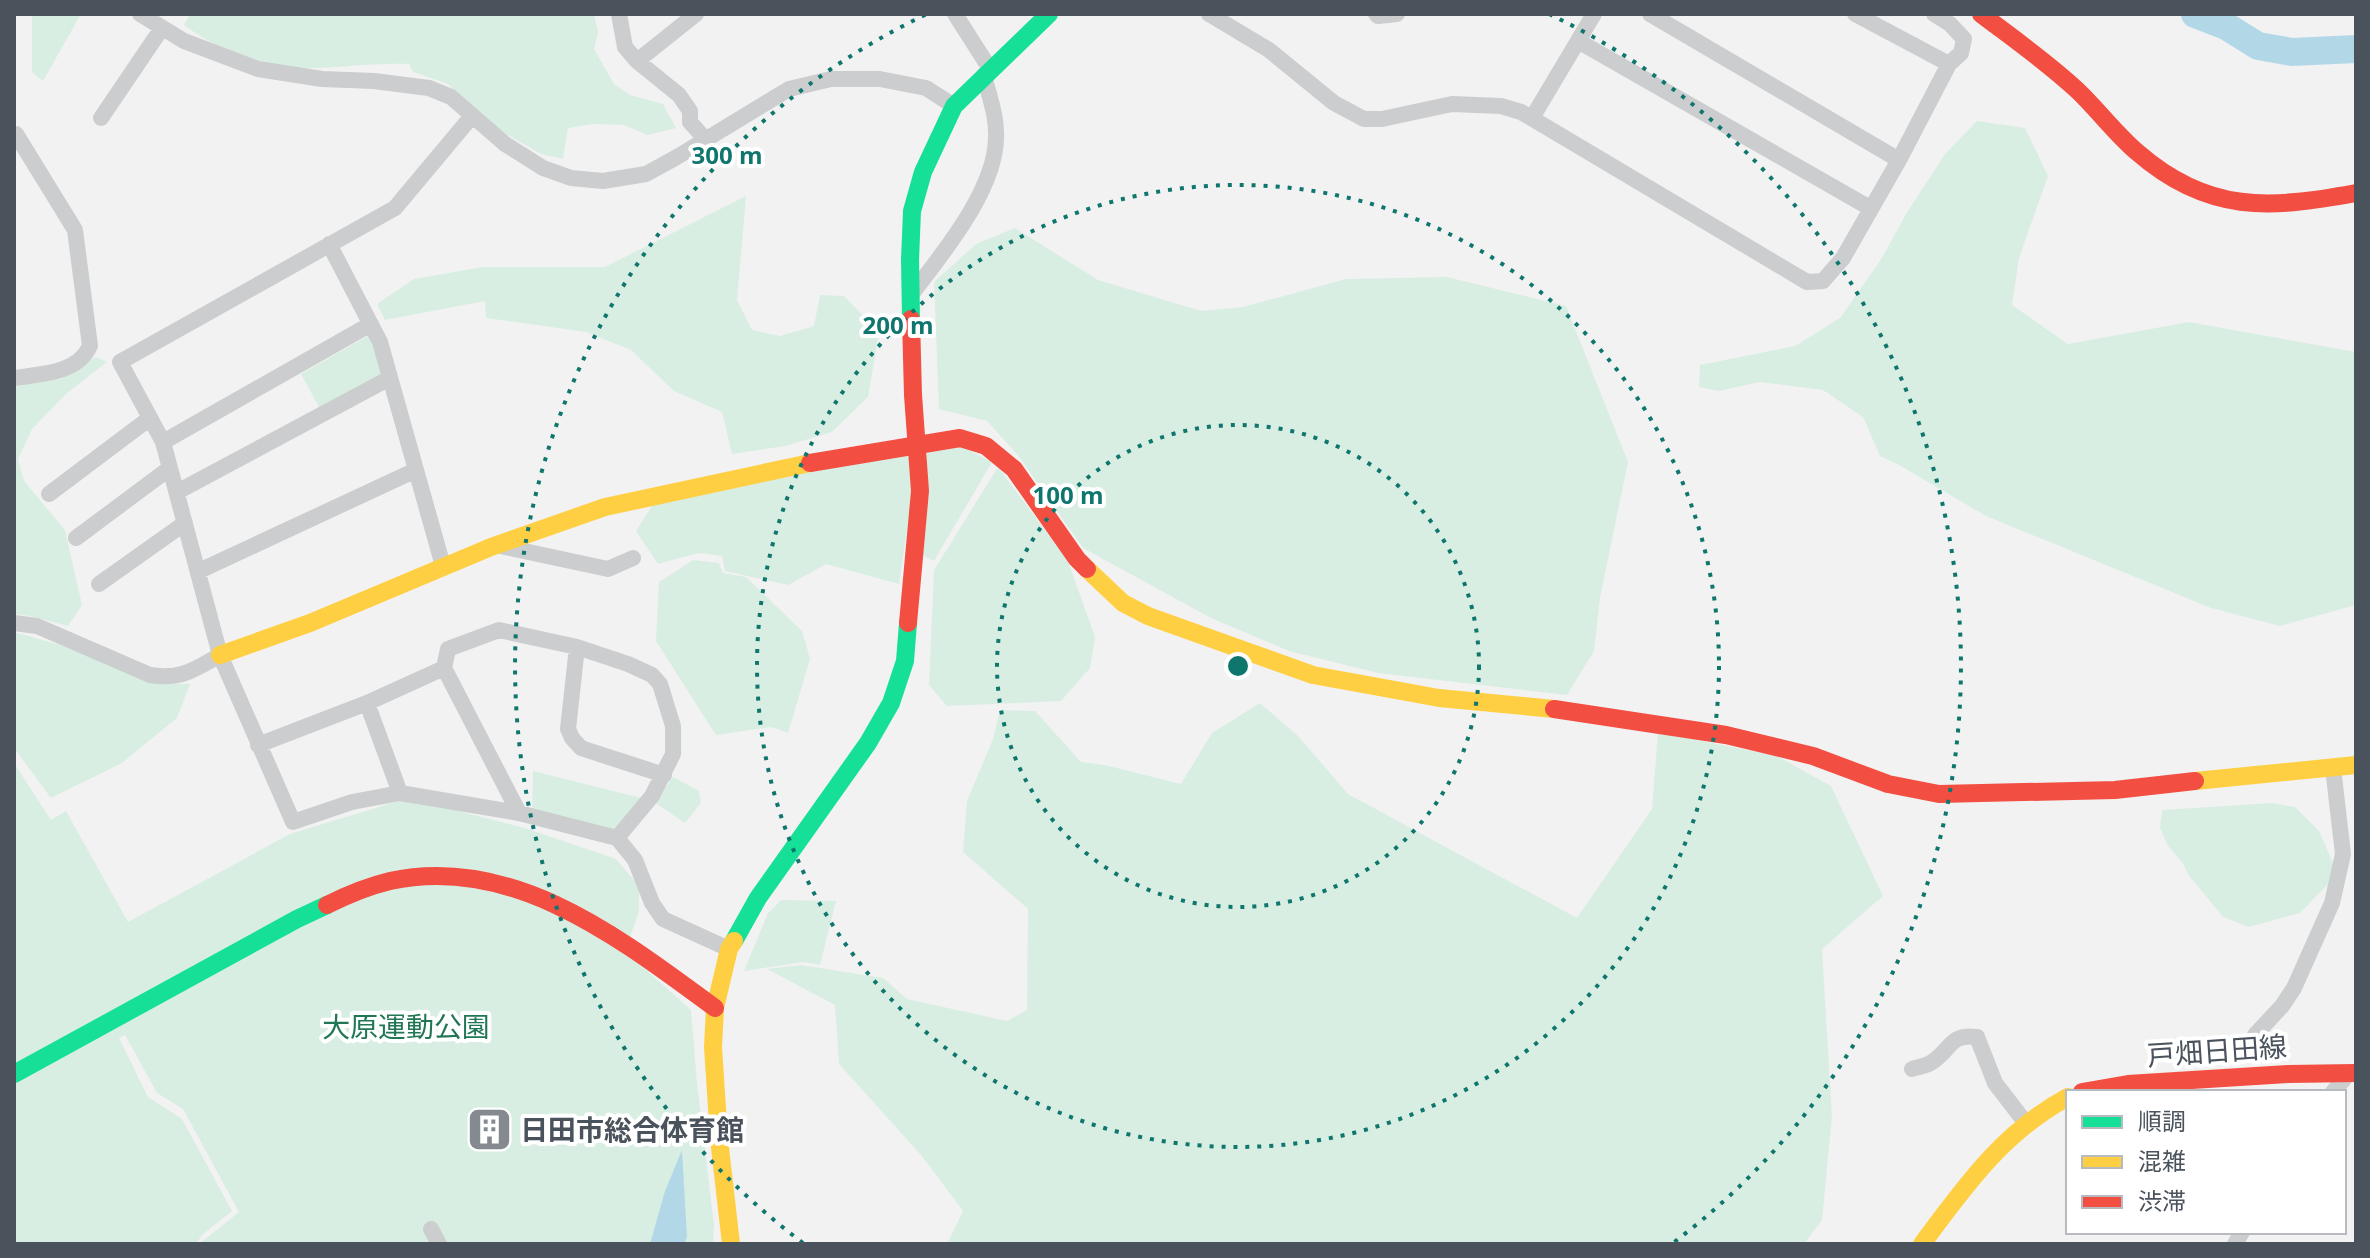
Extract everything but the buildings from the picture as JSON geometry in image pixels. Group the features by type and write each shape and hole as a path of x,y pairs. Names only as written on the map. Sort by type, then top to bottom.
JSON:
{"street":[{"path":"140,14 184,41 258,69 322,79 429,88 451,97 505,144 543,168 571,178 603,181 646,174 789,89 831,79 880,79 926,88 954,106"},
{"path":"619,14 625,47 637,61 679,95 690,111 690,122 705,139"},
{"path":"637,61 696,14"},
{"path":"911,295 977,202 997,139 987,72 955,14"},
{"path":"731,1244 713,1047 715,1008 729,949 758,898 868,743 891,703 905,661 920,491 913,395 912,211 923,172 954,106 1049,14"},
{"path":"1209,14 1269,50 1334,103 1364,119 1382,119 1429,107 1464,104 1501,106 1521,112 1807,282 1823,281 1834,270 1899,160 1949,64 1961,53 1964,39 1950,24 1934,14"},
{"path":"1376,14 1397,14"},
{"path":"1532,118 1594,14"},
{"path":"1650,14 1899,160"},
{"path":"1855,14 1949,64"},
{"path":"1981,14 2048,64 2137,153 2166,175 2201,192 2233,200 2287,204 2356,193"},
{"path":"101,118 162,28"},
{"path":"1578,41 1870,208"},
{"path":"472,116 395,208 120,362 163,442 220,655 293,822 352,802 400,793 519,813 617,838 635,860 652,903 663,919 729,949"},
{"path":"14,134 75,230 90,346 85,357 76,364 14,378"},
{"path":"329,244 380,342 443,566"},
{"path":"163,442 371,324"},
{"path":"177,492 390,378"},
{"path":"49,494 150,418"},
{"path":"14,623 37,626 150,675 169,678 496,545 605,507 688,487 856,454 960,438 986,446 1014,469 1077,559 1123,603 1148,616 1313,675 1439,698 1577,711 1726,735 1813,756 1888,784 1939,794 2115,790 2356,765"},
{"path":"76,538 170,468"},
{"path":"199,571 416,470"},
{"path":"99,584 185,523"},
{"path":"496,545 608,569 633,558"},
{"path":"519,813 444,668 448,649 499,630 577,647 628,664 652,675 660,684 673,726 673,754 652,796 617,838"},
{"path":"577,647 568,729 572,738 581,748 664,775"},
{"path":"258,745 367,703 444,668"},
{"path":"367,703 400,793"},
{"path":"2255,1035 2294,988 2332,903 2343,854 2333,768"},
{"path":"14,1074 297,919 390,881 425,877 472,878 526,891 626,943 715,1008"},
{"path":"1912,1069 1932,1063 1954,1041 1965,1035 1977,1037 1995,1083 2025,1122"},
{"path":"2335,1090 2352,1073"},
{"name":"戸畑日田線","path":"2088,1090 2208,1079 2352,1073"},
{"path":"1922,1244 1978,1169 2025,1122 2066,1098"}],"green space":[{"path":"32,14 81,14 43,81 32,72"},
{"path":"190,14 594,14 598,32 594,49 614,84 630,95 663,104 676,128 647,135 624,125 594,124 568,128 563,159 541,154 501,131 446,83 413,72 409,64 301,68 272,65 232,53 195,33 184,25"},
{"path":"1977,121 2025,128 2048,176 2019,258 2012,305 2068,344 2189,322 2356,352 2356,605 2280,626 2211,608 1986,516 1880,456 1863,417 1823,390 1760,382 1719,391 1699,387 1700,365 1795,346 1840,318 1882,258 1945,154"},
{"path":"746,196 737,300 752,330 780,336 814,326 820,295 844,296 879,332 868,397 832,432 785,446 732,454 722,412 674,391 631,350 586,332 486,318 485,301 385,320 377,304 414,279 483,267 605,267"},
{"path":"1015,228 1098,280 1201,311 1243,307 1346,279 1447,277 1566,306 1628,462 1600,598 1594,651 1567,695 1378,673 1289,651 1211,618 1083,548 1017,454 987,421 939,409 934,282 976,244"},
{"path":"368,336 380,361 382,375 320,409 301,374"},
{"path":"96,357 107,362 66,394 32,429 18,459 24,481 65,530 82,605 68,626 14,614 14,386 60,379"},
{"path":"961,446 992,462 934,561 922,555 927,451"},
{"path":"910,452 912,496 899,584 826,564 788,585 725,571 722,556 698,553 658,564 636,531 655,501"},
{"path":"998,467 1068,561 1095,637 1090,668 1061,701 947,706 929,685 934,570"},
{"path":"693,560 719,563 723,573 746,577 802,631 810,659 788,733 771,727 716,735 656,641 659,582"},
{"path":"14,632 60,645 158,684 190,684 177,718 122,763 51,798 14,748"},
{"path":"1260,703 1298,736 1348,794 1577,918 1652,809 1658,732 1777,756 1831,786 1883,896 1822,949 1832,1116 1822,1220 1804,1244 947,1244 963,1211 921,1155 839,1064 835,1005 767,969 801,965 883,978 907,999 1007,1021 1027,1010 1028,909 963,852 967,801 993,739 1000,710 1035,711 1081,762 1181,784 1212,733"},
{"name":"大原運動公園","path":"14,763 51,820 66,811 128,922 290,834 408,798 525,828 616,859 639,886 639,912 625,951 691,1010 714,1225 713,1244 199,1244 239,1212 183,1109 157,1093 125,1035 119,1038 148,1097 182,1119 232,1211 202,1235 196,1244 14,1244"},
{"path":"533,771 641,798 612,833 532,813"},
{"path":"673,777 699,791 701,803 685,823 654,802"},
{"path":"2272,803 2295,807 2319,831 2338,874 2300,913 2249,927 2223,917 2190,877 2168,846 2160,828 2162,810"},
{"path":"781,900 836,901 820,965 804,962 744,971 768,913"}],"water":[{"path":"682,1150 687,1237 684,1244 650,1244 665,1191"}],"waterway":[{"path":"2195,14 2226,26 2258,46 2292,52 2356,49"}],"traffic: fast":[{"path":"911,319 912,211 923,172 954,106 1049,14"},
{"path":"734,941 758,898 868,743 891,703 905,661 908,623"},
{"path":"14,1074 327,905"}],"traffic: slow":[{"path":"220,655 310,623 491,547 605,507 810,463"},
{"path":"1087,569 1123,603 1148,616 1313,675 1439,698 1554,709"},
{"path":"2195,781 2356,765"},
{"path":"731,1244 713,1047 715,1008 729,949 734,941"},
{"path":"1922,1244 1987,1162 2024,1127 2066,1098"}],"traffic: jam":[{"path":"1981,14 2066,80 2137,152 2189,187 2241,202 2268,203 2356,193"},
{"path":"908,623 920,491 911,319"},
{"path":"810,463 960,438 986,446 1014,469 1087,569"},
{"path":"1554,709 1726,735 1813,756 1888,784 1939,794 2115,790 2195,781"},
{"path":"327,905 390,881 436,876 480,880 523,891 604,931 715,1008"},
{"path":"2094,1090 2128,1084 2356,1073"}],"place":[{"name":"日田市総合体育館","path":"489,1130"}]}
